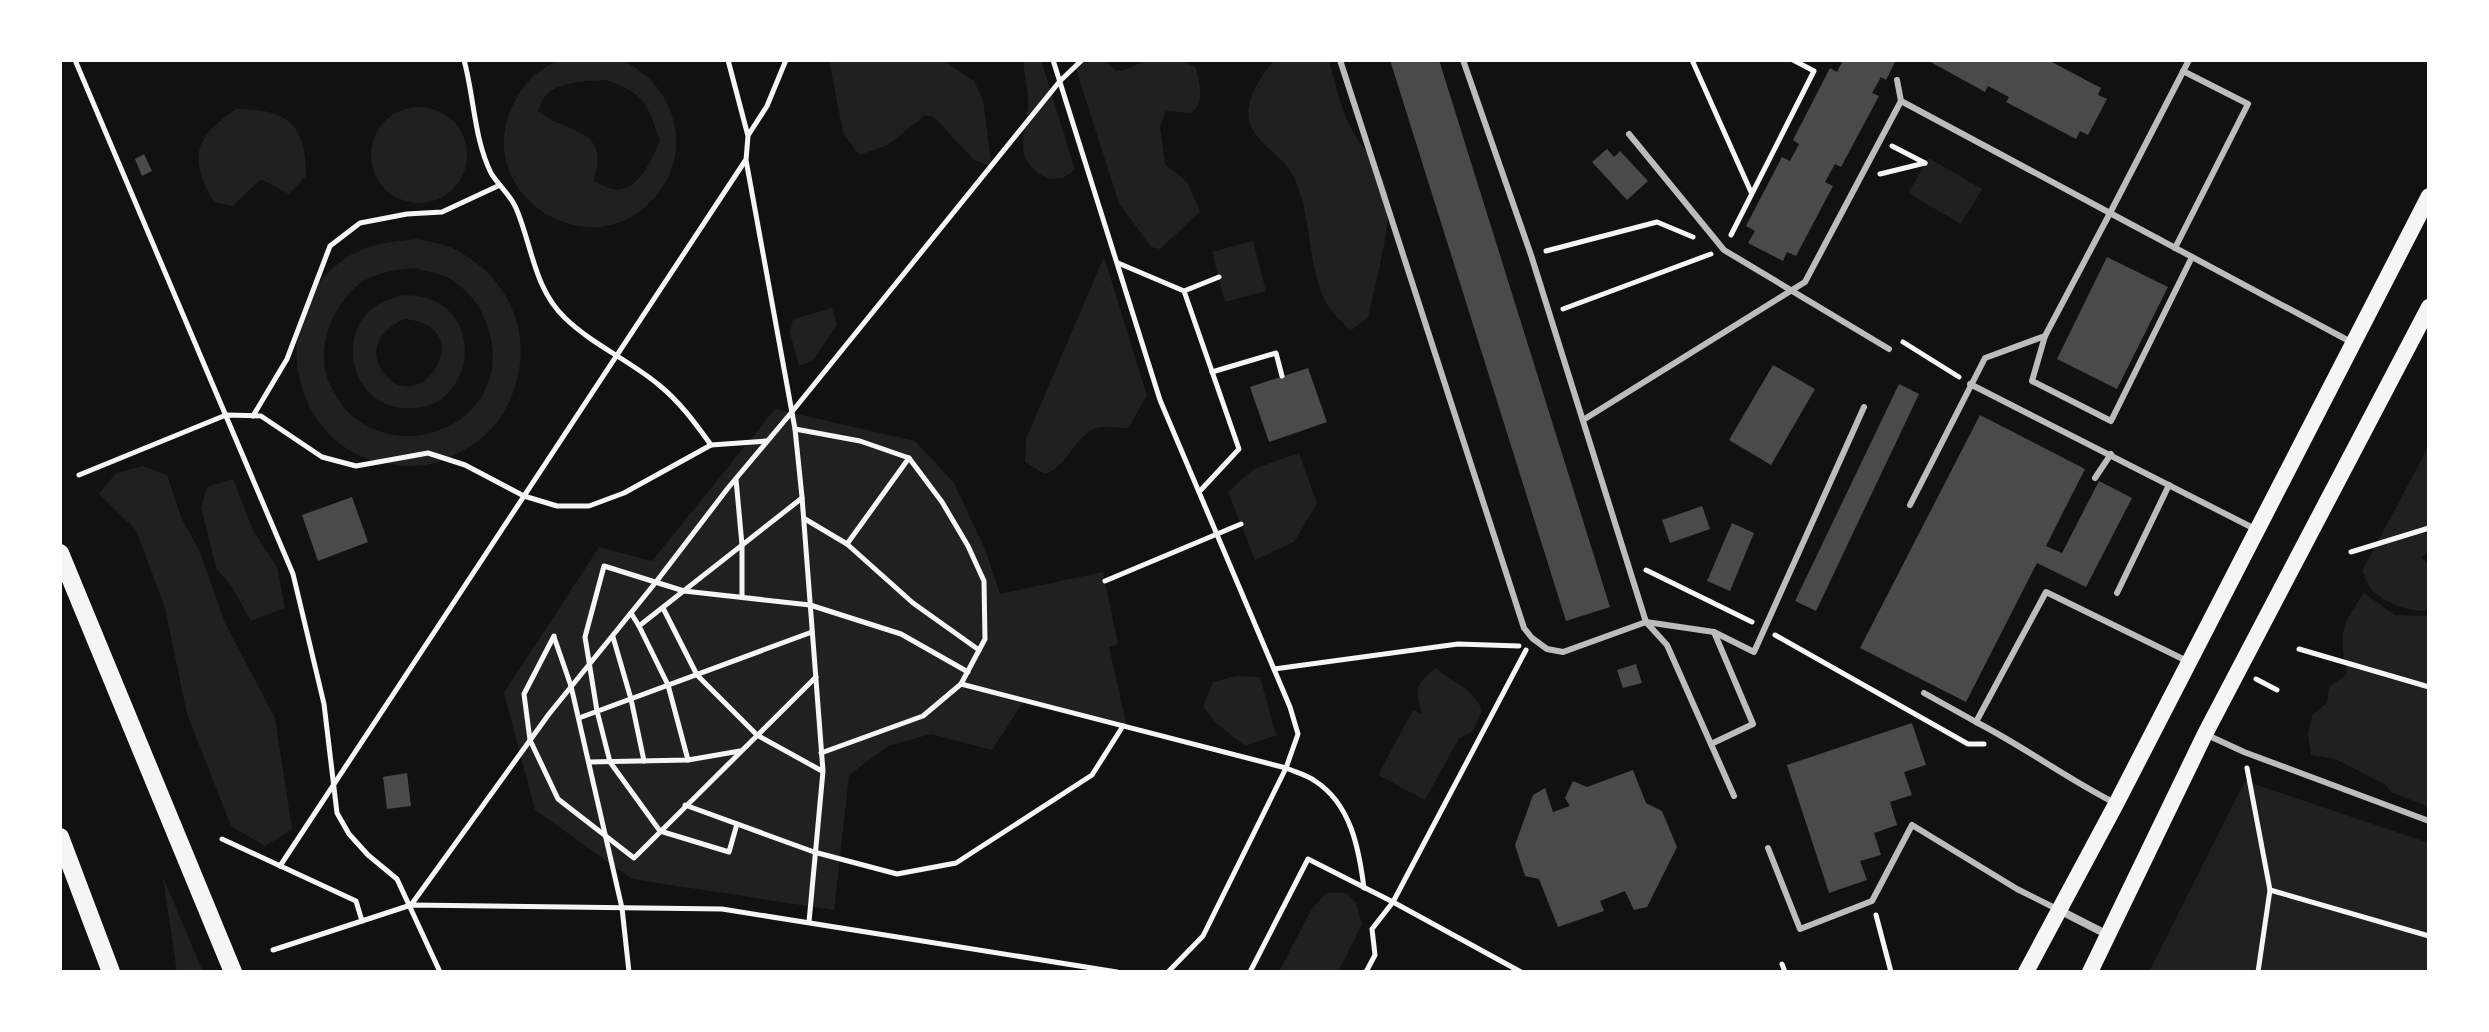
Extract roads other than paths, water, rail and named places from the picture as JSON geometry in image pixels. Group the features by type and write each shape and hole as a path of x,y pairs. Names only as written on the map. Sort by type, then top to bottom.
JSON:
{"main road":[{"path":"2026,972 2258,531 2429,196"},
{"path":"2090,972 2205,734 2429,307"},
{"path":"60,553 233,972"},
{"path":"60,837 111,972"}],"street":[{"path":"2059,910 2108,935"}],"lane":[{"path":"1340,60 1524,628 1547,649 1563,652 1646,622 1714,632 1754,652 1864,407"},
{"path":"1463,60 1531,255 1646,622 1667,645 1734,796"},
{"path":"2189,60 2045,336 2032,381 2111,421 2192,257"},
{"path":"2175,248 2248,104 2183,71"},
{"path":"1583,420 1805,282 1901,101 1897,80"},
{"path":"1901,101 2355,344"},
{"path":"1629,134 1724,250 1889,349"},
{"path":"1910,505 1985,358 2045,336"},
{"path":"1970,384 2258,531"},
{"path":"2095,478 2111,454"},
{"path":"2117,593 2169,485"},
{"path":"1976,722 2046,592 2188,662"},
{"path":"1711,744 1753,724 1714,632"},
{"path":"1924,693 2014,742 2072,781 2116,804"},
{"path":"2205,734 2244,752 2429,821"},
{"path":"1768,848 1800,929 1872,901 1912,825 2017,889 2059,910"}]}
